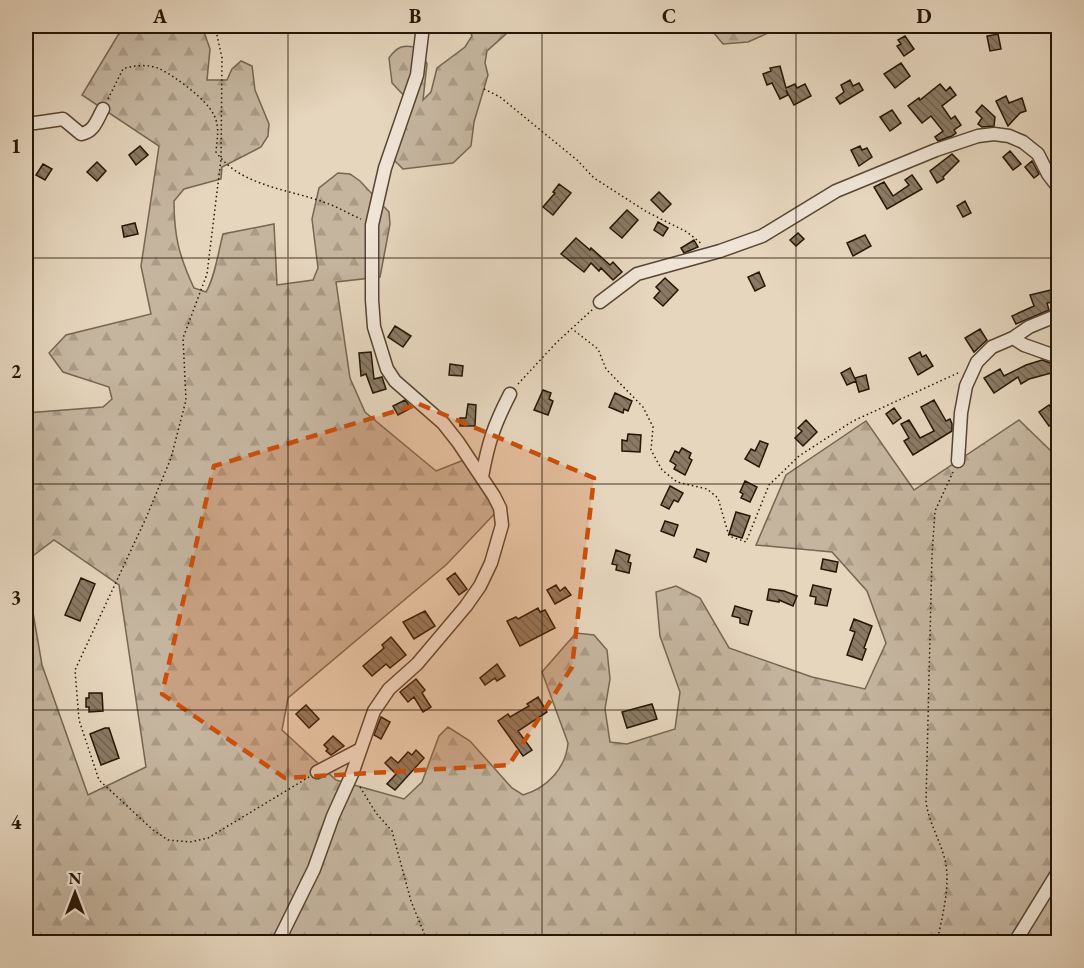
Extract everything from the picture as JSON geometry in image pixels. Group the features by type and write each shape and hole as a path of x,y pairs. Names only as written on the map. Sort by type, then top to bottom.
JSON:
{"street":[{"path":"278,942 314,869 374,711 388,689 417,664 480,586 491,563 502,525 500,508 458,442 443,423 395,381 387,369 378,344 372,315 372,225 385,168 417,75 423,26"},
{"path":"26,122 36,123 63,119 81,134 87,133 103,109"},
{"path":"600,302 637,274 711,254 762,236 836,191 936,150 978,136 994,134 1009,136 1023,142 1038,154 1048,174 1059,187"},
{"path":"958,461 961,413 976,362 992,347 1029,327 1059,315"},
{"path":"1012,338 1024,345 1059,357"},
{"path":"482,477 488,444 510,394"},
{"path":"317,772 358,750"},
{"path":"1015,942 1059,872"}],"path":[{"path":"215,26 222,58 220,159 207,274 183,338 186,400 171,458 75,670 79,720 99,780 153,830 168,840 189,842 208,838 317,772"},
{"path":"103,109 123,69 133,65 158,69 203,99 214,115 219,128 216,152 220,159 238,172 270,187 327,203 372,225"},
{"path":"484,89 500,98 577,160 594,178 647,212 687,232 711,254"},
{"path":"510,394 538,361 600,302"},
{"path":"572,328 598,349 606,369 643,407 653,427 651,450 662,470 676,482 707,489 718,498 729,536 746,542 769,484 799,456 853,421 957,374"},
{"path":"938,942 944,903 945,860 928,815 926,802 932,555 935,511 958,461"},
{"path":"352,774 376,813 392,831 411,901 426,942"}],"highlighted area":[{"path":"419,404 594,478 572,667 509,765 285,778 162,694 214,466"}],"green space":[{"path":"130,26 202,26 210,49 207,80 227,80 232,69 241,61 252,66 255,90 269,124 268,136 261,147 222,167 221,179 184,189 174,201 178,246 194,288 206,292 214,272 223,234 274,224 277,285 313,280 318,268 312,219 319,188 338,173 350,174 360,181 389,212 390,224 380,277 336,282 350,378 365,412 436,471 469,458 500,508 447,564 288,698 282,730 336,780 404,799 422,782 439,736 448,727 470,741 512,788 523,795 532,792 554,776 564,761 568,743 542,672 576,633 594,635 607,650 610,679 605,709 610,742 627,744 675,729 680,692 660,636 656,592 676,586 700,598 729,648 812,677 865,689 886,643 867,591 832,552 756,545 786,475 866,421 914,490 1019,420 1050,450 1058,443 1058,942 26,942 26,572 42,665 88,795 146,767 119,585 54,540 26,561 26,413 103,407 112,399 109,387 63,372 49,353 66,335 151,314 141,266 159,146 82,95 118,35"},
{"path":"468,26 510,26 506,34 487,51 485,63 488,75 474,122 471,146 453,163 403,169 394,160 409,101 392,83 389,58 401,47 419,48 427,64 423,100 431,92 437,68 465,47 472,36"},
{"path":"708,26 784,26 748,42 723,44"}],"building":[{"path":"998,34 1001,49 990,51 987,36"},
{"path":"905,36 914,49 904,56 897,46 901,44 898,40"},
{"path":"901,63 910,76 895,88 884,74"},
{"path":"780,66 786,88 795,84 797,88 805,84 811,96 794,105 786,90 788,95 780,99 772,83 767,85 763,74 771,71 770,68"},
{"path":"850,80 853,86 859,83 863,90 840,104 836,98 844,92 841,85"},
{"path":"940,84 946,91 950,87 956,95 942,106 951,119 955,116 961,125 954,130 956,133 952,136 938,141 935,137 943,131 931,116 922,123 908,106 919,98 920,100"},
{"path":"1006,96 1009,103 1022,98 1026,111 1020,113 1008,126 996,101"},
{"path":"982,105 995,117 994,126 982,127 978,124 982,118 976,112"},
{"path":"892,110 901,123 890,131 880,117"},
{"path":"140,146 148,155 136,165 129,155"},
{"path":"860,146 862,150 867,148 872,157 859,166 851,150"},
{"path":"1010,151 1021,164 1013,170 1003,157"},
{"path":"952,154 959,161 943,177 944,179 937,183 930,171"},
{"path":"1032,161 1039,174 1034,178 1025,167"},
{"path":"97,162 106,171 97,181 87,172"},
{"path":"43,164 52,169 45,180 36,175"},
{"path":"912,175 922,189 887,209 874,187 884,182 893,196 909,185 905,180"},
{"path":"559,184 571,193 553,215 543,207 555,193 553,192"},
{"path":"659,192 671,204 663,212 651,200"},
{"path":"965,201 971,213 963,217 957,206"},
{"path":"627,210 638,220 622,238 610,228"},
{"path":"658,222 668,228 663,236 654,230"},
{"path":"135,223 138,234 124,237 122,226"},
{"path":"798,233 804,239 796,246 790,240"},
{"path":"865,235 871,246 853,256 847,243"},
{"path":"576,238 610,265 613,262 622,272 613,280 601,268 599,271 591,263 584,272 561,254"},
{"path":"694,240 698,247 684,253 681,248"},
{"path":"759,272 765,286 755,291 748,277"},
{"path":"665,278 678,290 663,306 654,298 660,291 656,287"},
{"path":"1059,288 1059,301 1047,303 1049,310 1016,324 1012,316 1034,306 1030,295"},
{"path":"395,326 411,336 403,347 388,337"},
{"path":"980,329 987,340 974,352 965,338"},
{"path":"371,352 374,379 382,377 386,389 373,393 366,374 361,376 359,353"},
{"path":"920,352 922,357 926,355 933,366 918,375 909,358"},
{"path":"1042,360 1053,364 1055,372 1029,379 1021,384 1018,377 994,393 984,378 1000,369 1004,376"},
{"path":"450,364 463,366 462,376 449,375"},
{"path":"850,368 856,381 847,385 841,373"},
{"path":"866,375 869,389 859,392 855,378"},
{"path":"543,390 551,393 549,399 553,401 548,415 534,410"},
{"path":"615,393 632,401 628,411 624,409 623,413 609,407"},
{"path":"405,400 411,408 398,415 393,406"},
{"path":"934,400 946,421 950,419 952,431 913,455 904,441 909,438 901,424 909,420 920,438 934,431 921,407"},
{"path":"468,404 476,405 475,426 460,426 460,418 466,418"},
{"path":"1049,405 1059,419 1049,426 1039,412"},
{"path":"894,408 901,418 893,424 886,414"},
{"path":"806,420 817,432 803,446 795,438 802,431 798,428"},
{"path":"628,434 641,435 640,452 622,451 622,440 627,441"},
{"path":"760,441 768,444 759,467 745,459 751,449 755,451"},
{"path":"682,448 691,453 689,458 692,460 685,475 674,469 676,465 670,461 675,451 679,453"},
{"path":"745,481 757,487 750,502 741,498 743,494 740,492"},
{"path":"670,486 683,493 678,502 674,500 669,509 661,505"},
{"path":"736,512 750,516 742,538 729,534"},
{"path":"665,521 678,525 674,536 661,531"},
{"path":"697,549 709,553 706,562 694,557"},
{"path":"616,550 630,555 629,573 616,570 617,565 612,564"},
{"path":"823,559 838,562 836,572 821,569"},
{"path":"455,573 467,589 459,595 447,579"},
{"path":"81,578 95,584 80,621 65,615"},
{"path":"556,585 560,591 565,587 571,595 555,604 547,590"},
{"path":"813,585 831,589 827,606 815,604 816,597 810,596"},
{"path":"769,589 797,596 793,606 779,600 779,602 767,600"},
{"path":"735,606 752,611 748,625 740,623 740,618 732,616"},
{"path":"538,608 540,612 545,610 555,628 520,646 507,621 516,617 518,619"},
{"path":"425,611 435,626 414,639 403,622"},
{"path":"854,619 872,626 862,660 847,655 855,632 850,630"},
{"path":"391,637 406,655 390,668 386,664 372,676 363,666 384,648 382,645"},
{"path":"497,664 505,676 497,681 495,678 485,685 480,678"},
{"path":"416,679 425,690 422,693 431,707 423,712 414,697 408,702 400,692"},
{"path":"89,693 102,693 103,711 89,712 89,707 86,707 86,698 89,698"},
{"path":"538,697 547,712 518,731 532,750 523,756 498,721 508,714 510,717 529,706 527,704"},
{"path":"652,704 657,719 627,728 622,712"},
{"path":"306,705 319,719 309,728 296,714"},
{"path":"381,717 390,722 381,739 374,735"},
{"path":"109,728 119,758 101,765 90,734"},
{"path":"333,736 344,746 331,755 326,751 328,749 324,745"},
{"path":"416,750 424,758 395,790 387,784 396,774 385,763 391,757 398,763 408,752 412,755"}]}
